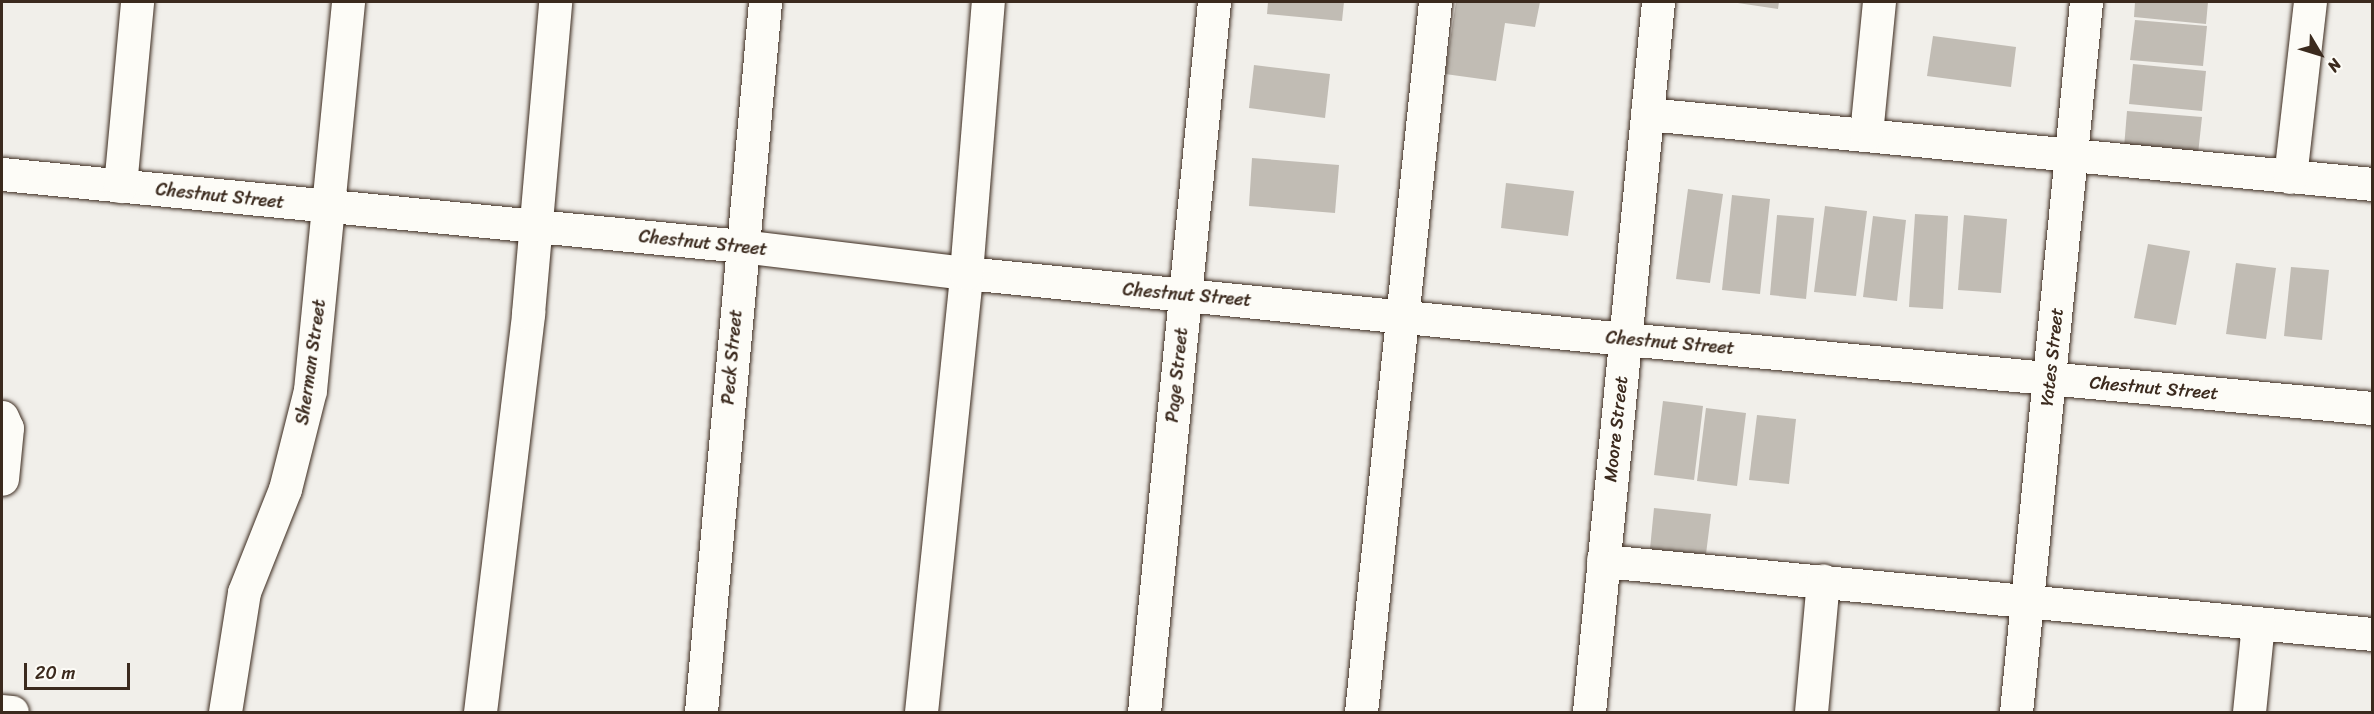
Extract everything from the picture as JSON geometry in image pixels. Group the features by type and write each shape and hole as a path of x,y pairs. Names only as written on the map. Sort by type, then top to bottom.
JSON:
{"street":[{"path":"120,186 137,2"},
{"name":"Sherman Street","path":"225,712 244,592 285,489 310,390 330,207 348,2"},
{"path":"480,712 528,313 555,2"},
{"name":"Peck Street","path":"701,712 765,2"},
{"path":"921,712 966,273 988,2"},
{"name":"Page Street","path":"1144,712 1214,2"},
{"path":"1361,712 1435,2"},
{"name":"Moore Street","path":"1589,712 1658,2"},
{"path":"1866,134 1879,2"},
{"name":"Yates Street","path":"2016,712 2085,2"},
{"path":"2290,177 2310,2"},
{"path":"1647,114 1866,134 2071,157 2373,184"},
{"name":"Chestnut Street","path":"2,174 742,246 966,273 1625,339 2373,408"},
{"path":"2,417 7,428 2,479"},
{"path":"1603,561 2373,634"},
{"path":"1811,712 1823,582"},
{"path":"2249,712 2258,623"},
{"path":"2,711 12,712"}],"building":[{"path":"1268,2 1344,2 1342,21 1267,14"},
{"path":"1456,2 1540,2 1535,27 1505,23 1496,81 1445,74"},
{"path":"1731,2 1779,2 1778,9"},
{"path":"2135,2 2208,2 2206,24 2134,17"},
{"path":"2135,20 2207,26 2203,66 2130,60"},
{"path":"1933,36 2016,47 2011,87 1927,76"},
{"path":"2133,64 2206,71 2202,111 2129,104"},
{"path":"1254,65 1330,74 1325,118 1249,108"},
{"path":"2127,111 2202,117 2198,154 2124,148"},
{"path":"1252,158 1339,165 1335,213 1249,206"},
{"path":"1506,183 1574,191 1568,236 1501,228"},
{"path":"1688,189 1723,194 1710,283 1676,279"},
{"path":"1732,195 1770,199 1760,294 1722,290"},
{"path":"1825,206 1867,211 1856,296 1814,292"},
{"path":"1915,214 1948,216 1943,309 1909,307"},
{"path":"1777,215 1814,218 1806,299 1770,295"},
{"path":"1964,215 2007,219 2001,293 1958,290"},
{"path":"1873,216 1906,220 1897,301 1863,297"},
{"path":"2148,244 2190,251 2176,325 2134,318"},
{"path":"2236,263 2276,268 2266,339 2226,334"},
{"path":"2291,267 2329,270 2322,340 2284,336"},
{"path":"1663,401 1703,406 1694,480 1654,475"},
{"path":"1706,408 1746,413 1737,486 1697,481"},
{"path":"1757,415 1796,419 1789,484 1749,480"},
{"path":"1654,508 1711,514 1706,554 1650,549"}]}
